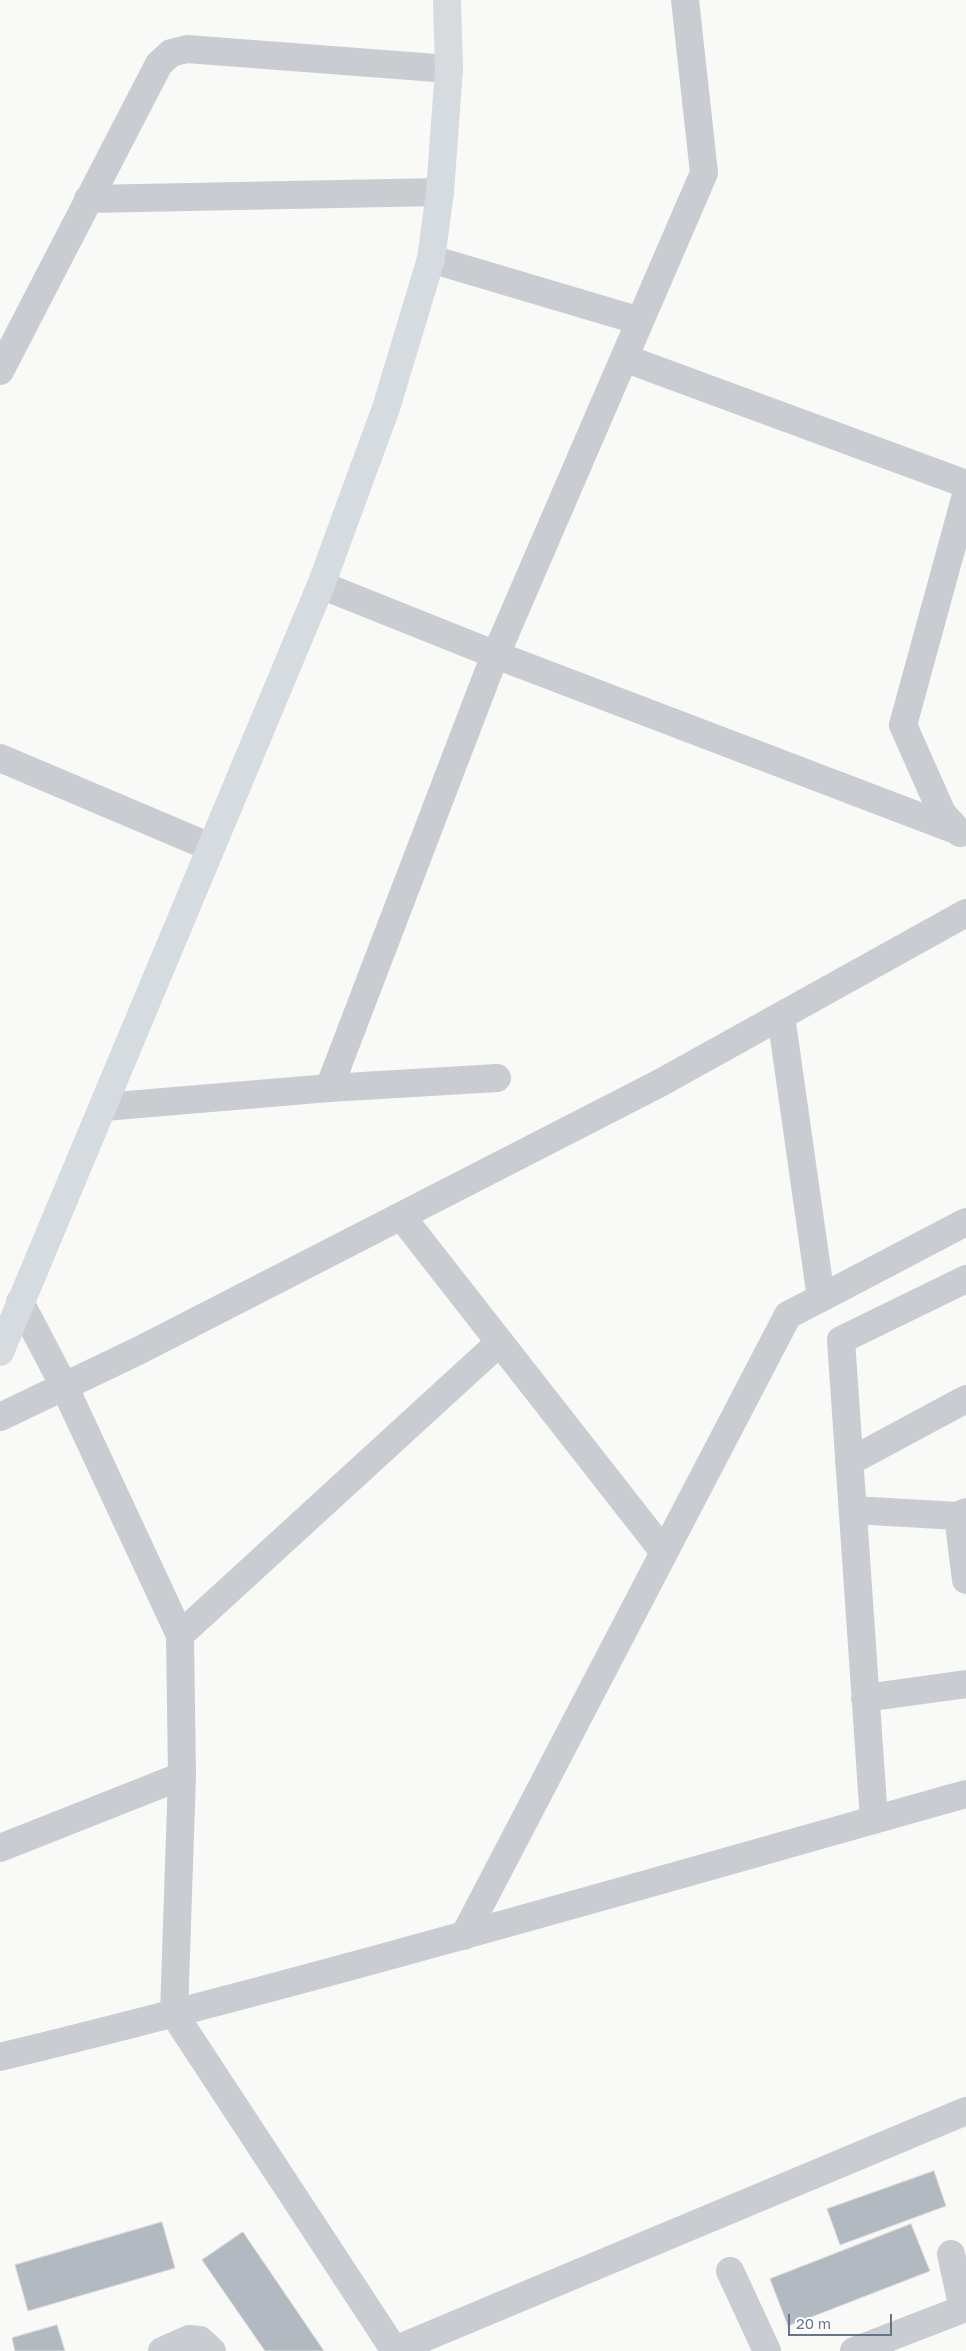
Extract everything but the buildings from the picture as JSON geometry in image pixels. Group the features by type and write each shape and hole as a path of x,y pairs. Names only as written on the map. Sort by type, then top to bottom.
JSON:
{"main road":[{"path":"0,1352 321,585 386,408 431,259 440,192 449,69 447,0"}],"street":[{"path":"329,1088 496,655 704,173 685,0"},
{"path":"0,371 159,64 171,53 187,49 449,69"},
{"path":"88,199 440,192"},
{"path":"431,259 640,321"},
{"path":"624,358 966,484"},
{"path":"962,835 942,813 903,725 966,495"},
{"path":"321,585 496,655 962,835"},
{"path":"0,758 210,847"},
{"path":"0,1418 140,1350 660,1083 966,913"},
{"path":"780,1016 821,1298"},
{"path":"104,1107 329,1088 497,1078"},
{"path":"401,1216 664,1552"},
{"path":"464,1936 788,1315 966,1222"},
{"path":"874,1820 841,1340 966,1278"},
{"path":"20,1302 64,1386 180,1636 182,1776 174,2014 395,2350 966,2111"},
{"path":"180,1636 500,1342"},
{"path":"849,1462 966,1399"},
{"path":"853,1510 962,1514 966,1580"},
{"path":"866,1698 966,1684"},
{"path":"0,1848 182,1776"},
{"path":"0,2056 174,2014 464,1936 966,1794"},
{"path":"854,2351 908,2341 963,2309 951,2254"},
{"path":"730,2271 767,2351"},
{"path":"162,2351 189,2339 200,2340 212,2351"}]}
